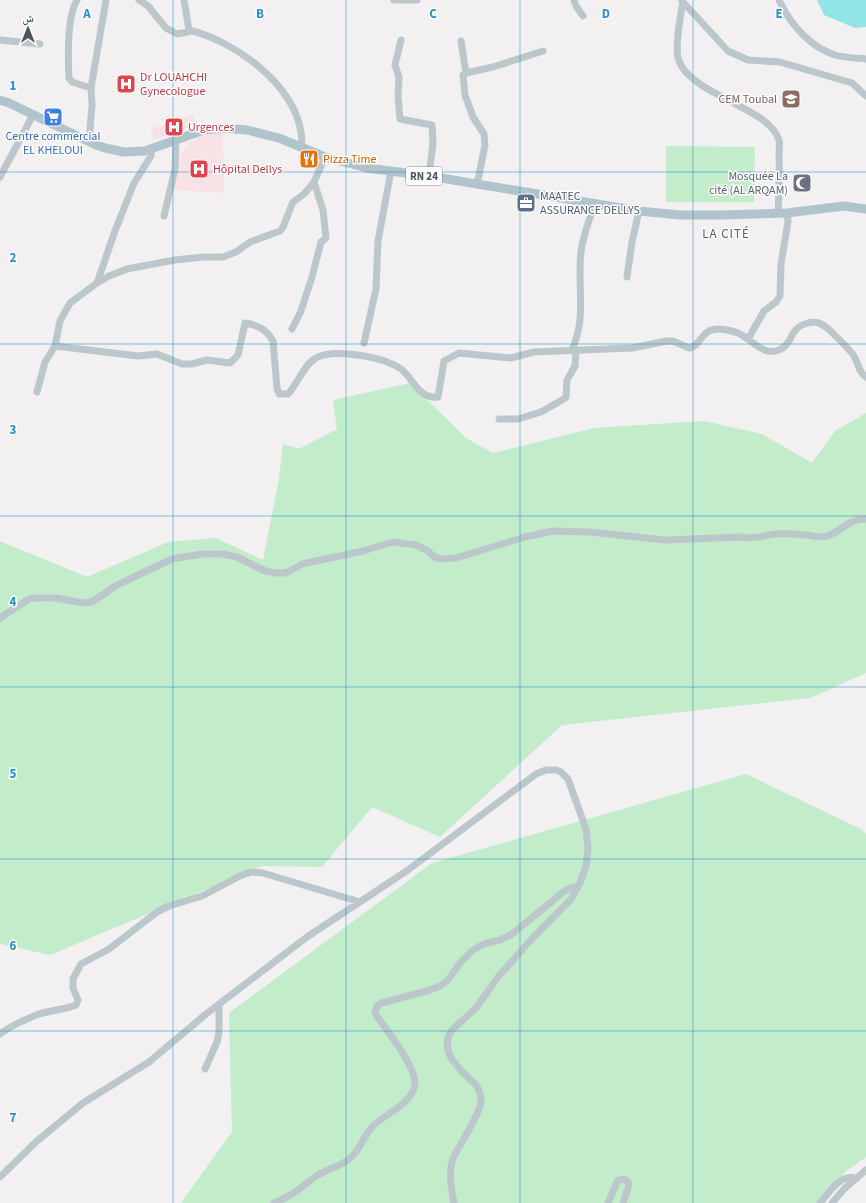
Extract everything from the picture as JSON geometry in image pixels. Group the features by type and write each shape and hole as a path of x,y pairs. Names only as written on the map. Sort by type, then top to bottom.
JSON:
{"main road":[{"name":"RN 24","path":"0,100 9,102 89,142 105,148 124,152 151,149 204,130 224,128 247,130 279,138 325,157 367,168 429,176 639,212 680,215 722,215 783,213 844,206 866,209"}],"street":[{"path":"77,0 73,7 70,28 68,50 69,78 72,82 91,88"},
{"path":"89,142 92,105 91,88 106,0"},
{"path":"139,0 148,6 166,28 177,34 188,32 189,30 204,33 244,54 274,79 295,113 301,132 302,147"},
{"path":"184,0 189,30"},
{"path":"394,0 416,0"},
{"path":"574,0 583,16"},
{"path":"779,0 784,11 803,36 824,50 835,55 847,58 866,59"},
{"path":"683,2 728,51 738,57 748,60 780,62 852,83 866,96"},
{"path":"683,2 677,49 680,64 684,71 706,87 757,117 774,130 779,140 783,213 788,221 781,264 780,296 776,302 764,311 748,339"},
{"path":"0,40 40,44"},
{"path":"401,40 395,65 399,77 398,96 400,119 432,125 433,143 429,176"},
{"path":"461,41 466,73"},
{"path":"477,185 485,145 484,134 473,117 465,95 462,75 544,51"},
{"path":"0,177 33,115"},
{"path":"164,216 175,168 176,140"},
{"path":"97,283 134,183 151,156 151,149"},
{"path":"37,392 45,362 55,346 60,321 70,303 97,283 109,276 127,269 175,260 203,257 223,257 230,255 250,242 280,231 293,202 304,194 314,182 325,157"},
{"path":"364,343 376,289 378,241 391,171"},
{"path":"292,329 301,311 321,242 326,238 323,210 314,182"},
{"path":"499,419 518,419 541,412 566,397 567,380 575,366 574,350 581,319 581,251 595,204"},
{"path":"627,277 632,242 639,212"},
{"path":"55,346 138,356 157,354 182,364 192,364 207,360 230,363 238,355 245,323 264,329 273,341 277,388 279,394 288,394 294,388 307,367 316,358 335,354 357,355 380,359 391,363 402,370 417,390 433,397 438,397 444,361 459,353 511,358 534,352 632,348 667,341 691,348 695,346 705,332 718,329 734,332 748,339 763,350 775,351 784,348 799,327 810,323 818,323 826,327 851,353 861,372 866,377"},
{"path":"0,618 29,599 56,598 84,603 92,602 117,585 172,560 202,554 223,554 237,557 265,571 286,573 302,564 363,551 393,542 416,545 428,551 434,557 442,559 456,558 525,537 553,531 590,532 665,540 747,538 786,533 815,537 828,535 856,520 866,519"},
{"path":"0,1177 37,1141 83,1103 148,1062 219,1004 307,937 408,870 536,774 546,770 556,770 561,772 568,779 586,829 588,848 586,866 578,887 571,899 528,943 498,978 476,1008 451,1031 449,1036 447,1045 449,1055 476,1086 482,1101 479,1111 453,1158 451,1165 450,1180 454,1203"},
{"path":"0,1034 9,1027 40,1014 67,1009 76,1005 78,1000 73,988 73,979 81,964 109,949 157,912 169,906 202,896 240,876 251,872 263,873 360,902"},
{"path":"274,1203 293,1193 320,1174 348,1160 355,1154 364,1136 372,1126 396,1109 413,1090 415,1082 413,1075 398,1045 376,1015 375,1012 377,1006 382,1003 440,986 448,980 460,963 474,950 484,944 500,940 511,935 563,892 570,888 578,887"},
{"path":"205,1069 217,1042 219,1032 219,1004"},
{"path":"832,1203 856,1178 866,1170"},
{"path":"820,1203 842,1179 849,1177 856,1178"},
{"path":"608,1203 618,1180 624,1179 629,1185 623,1203"}],"shaded area":[{"name":"Dr LOUAHCHI Gynecologue","path":"121,79 132,81 131,88 119,87"},
{"name":"Urgences","path":"193,114 197,125 154,139 151,129"},
{"name":"Hôpital Dellys","path":"223,133 224,193 173,190 174,161 190,142 202,136"}],"green space":[{"path":"666,146 755,147 754,202 666,202"},
{"path":"410,383 466,438 493,453 594,428 704,421 762,434 812,463 835,431 866,413 866,673 810,698 562,725 440,837 372,807 322,867 262,866 50,955 0,944 0,541 87,577 168,542 216,538 263,560 279,479 283,444 299,449 337,429 333,400"},
{"path":"746,774 861,829 866,834 866,1157 846,1171 819,1203 181,1203 232,1132 229,1013 432,863"}],"water":[{"path":"817,0 866,0 866,27 855,28 824,15"}],"place":[{"name":"Dr LOUAHCHI Gynecologue","path":"126,84"},
{"name":"CEM Toubal","path":"791,99"},
{"name":"Centre commercial EL KHELOUI","path":"53,117"},
{"name":"Urgences","path":"174,127"},
{"name":"Pizza Time","path":"309,159"},
{"name":"Hôpital Dellys","path":"199,169"},
{"name":"Mosquée La cité (AL ARQAM)","path":"802,183"},
{"name":"MAATEC ASSURANCE DELLYS","path":"526,203"}],"district":[{"name":"LA CITÉ","path":"726,234"}]}
